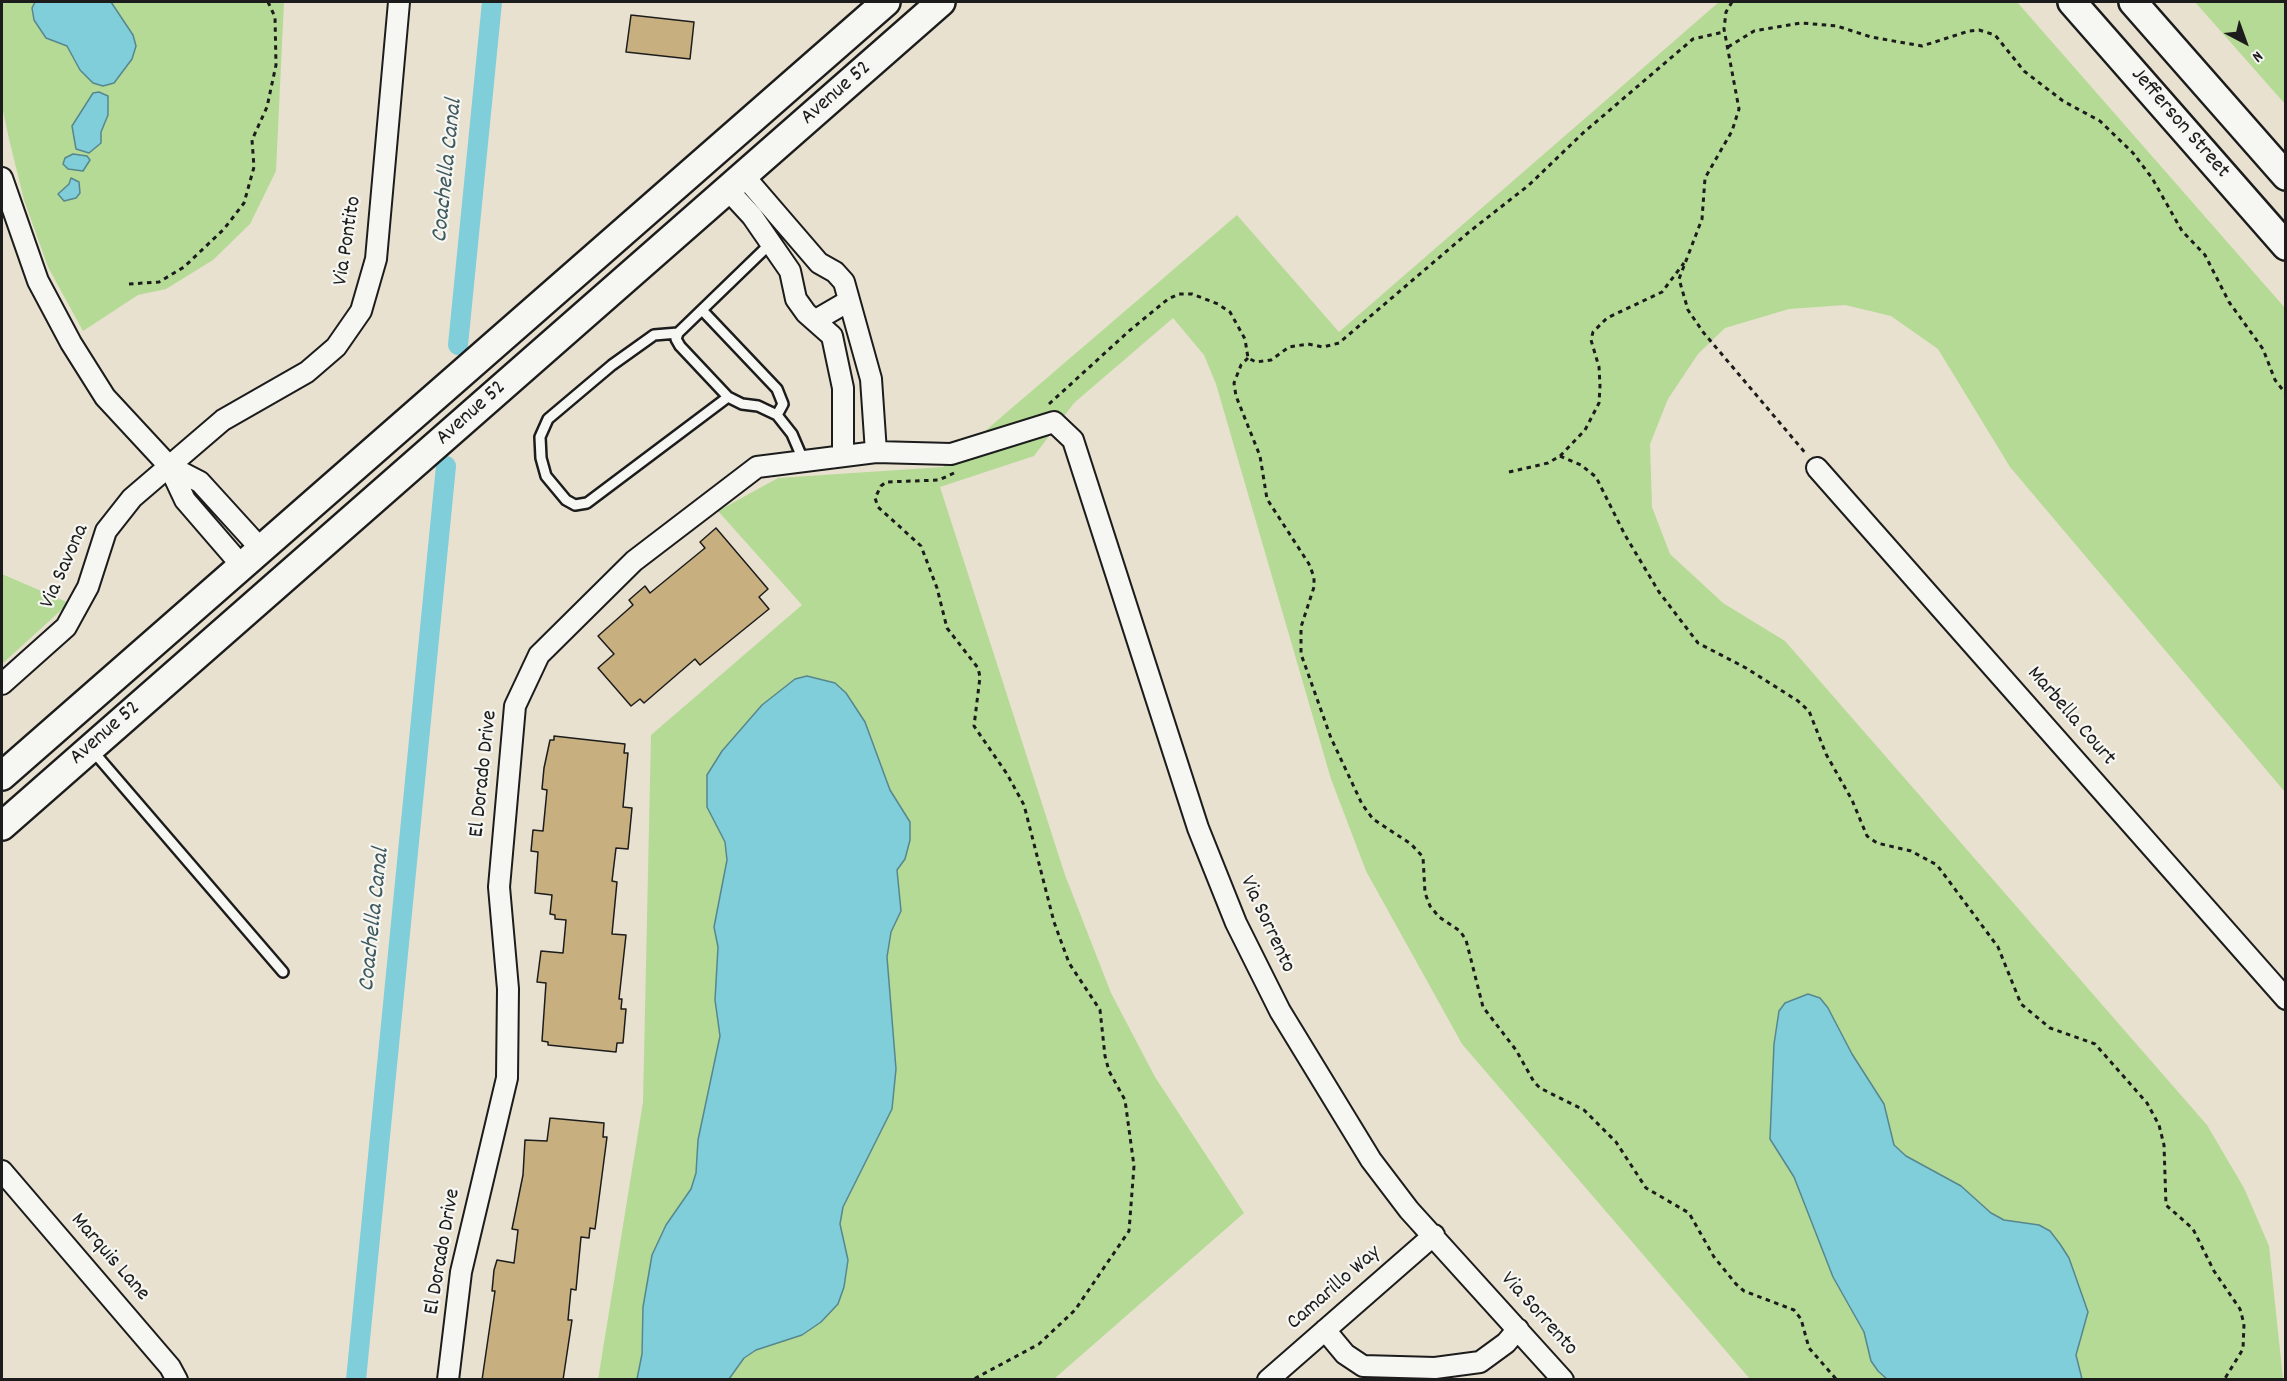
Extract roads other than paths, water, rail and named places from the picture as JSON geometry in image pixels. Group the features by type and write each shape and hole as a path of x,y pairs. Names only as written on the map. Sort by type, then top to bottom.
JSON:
{"main road":[{"name":"Avenue 52","path":"2,777 886,2"},
{"name":"Avenue 52","path":"2,826 941,2"},
{"name":"Jefferson Street","path":"2072,2 2286,246"},
{"name":"Jefferson Street","path":"2133,2 2286,176"},
{"path":"736,183 721,172 728,162 787,111 825,55"},
{"path":"577,321 624,259 689,200 681,181"},
{"path":"169,679 206,627 259,581 264,570 252,557"},
{"path":"95,744 93,724 105,705 145,670 181,620"}],"street":[{"name":"Via Pontito","path":"169,466 224,420 307,372 336,347 361,311 376,259 399,2"},
{"path":"2,178 38,281 105,397 169,466 200,482 252,557"},
{"path":"736,183 752,216 790,271 796,299 806,313 832,336 843,388 843,455"},
{"path":"736,183 819,263 835,272 844,282 847,302 870,379 876,452"},
{"path":"816,320 847,302"},
{"name":"El Dorado Drive","path":"448,1380 461,1272 507,1078 508,989 499,887 515,706 539,655 634,561 757,467 876,452 951,454 1047,417"},
{"name":"Via Sorrento","path":"1047,417 1073,440 1198,828 1236,923 1280,1011 1371,1160 1409,1210 1563,1380"},
{"name":"Via Savona","path":"2,684 66,627 88,587 106,531 132,498 169,466"},
{"name":"Marbella Court","path":"1818,468 2286,999"},
{"name":"Marquis Lane","path":"2,1171 170,1367 177,1380"},
{"name":"Camarillo Way","path":"1268,1380 1434,1235"},
{"path":"1325,1330 1345,1354 1362,1366 1435,1368 1480,1362 1506,1343 1518,1329"}],"lane":[{"path":"771,243 678,333 676,339 728,397 742,404 758,406 777,415 792,434 804,462"},
{"path":"702,310 777,389 783,404 777,415"},
{"path":"678,333 654,335 612,365 548,419 540,437 541,458 546,476 566,500 576,505 587,503 728,397"},
{"path":"95,744 283,972"}],"water":[{"path":"35,2 111,2 133,35 136,46 132,59 114,83 103,86 93,83 80,70 67,46 46,38 34,20 32,8"},
{"path":"99,92 108,96 108,115 101,132 101,143 89,153 76,149 72,126 93,93"},
{"path":"73,154 87,156 90,160 83,171 68,169 63,164 65,158"},
{"path":"71,178 79,182 80,193 76,198 64,201 58,194 69,184"},
{"path":"807,676 835,683 846,693 865,722 890,790 910,822 910,840 905,859 897,870 901,911 891,932 887,957 896,1069 892,1109 843,1207 840,1224 848,1260 844,1287 838,1304 821,1322 802,1335 756,1350 744,1358 729,1379 637,1379 642,1354 643,1307 652,1255 666,1225 691,1189 696,1173 698,1140 720,1036 715,1000 718,947 714,927 727,860 725,842 707,807 707,775 722,751 762,705 795,679"},
{"path":"1808,994 1820,998 1828,1008 1852,1054 1884,1104 1894,1145 1906,1156 1961,1186 1991,1213 2004,1220 2039,1225 2050,1231 2060,1244 2069,1258 2088,1312 2076,1355 2082,1379 1888,1380 1878,1371 1871,1361 1864,1332 1833,1277 1794,1177 1770,1139 1774,1044 1779,1011 1785,1003"}],"waterway":[{"name":"Coachella Canal","path":"458,345 492,2"},
{"name":"Coachella Canal","path":"356,1380 446,466"}]}
